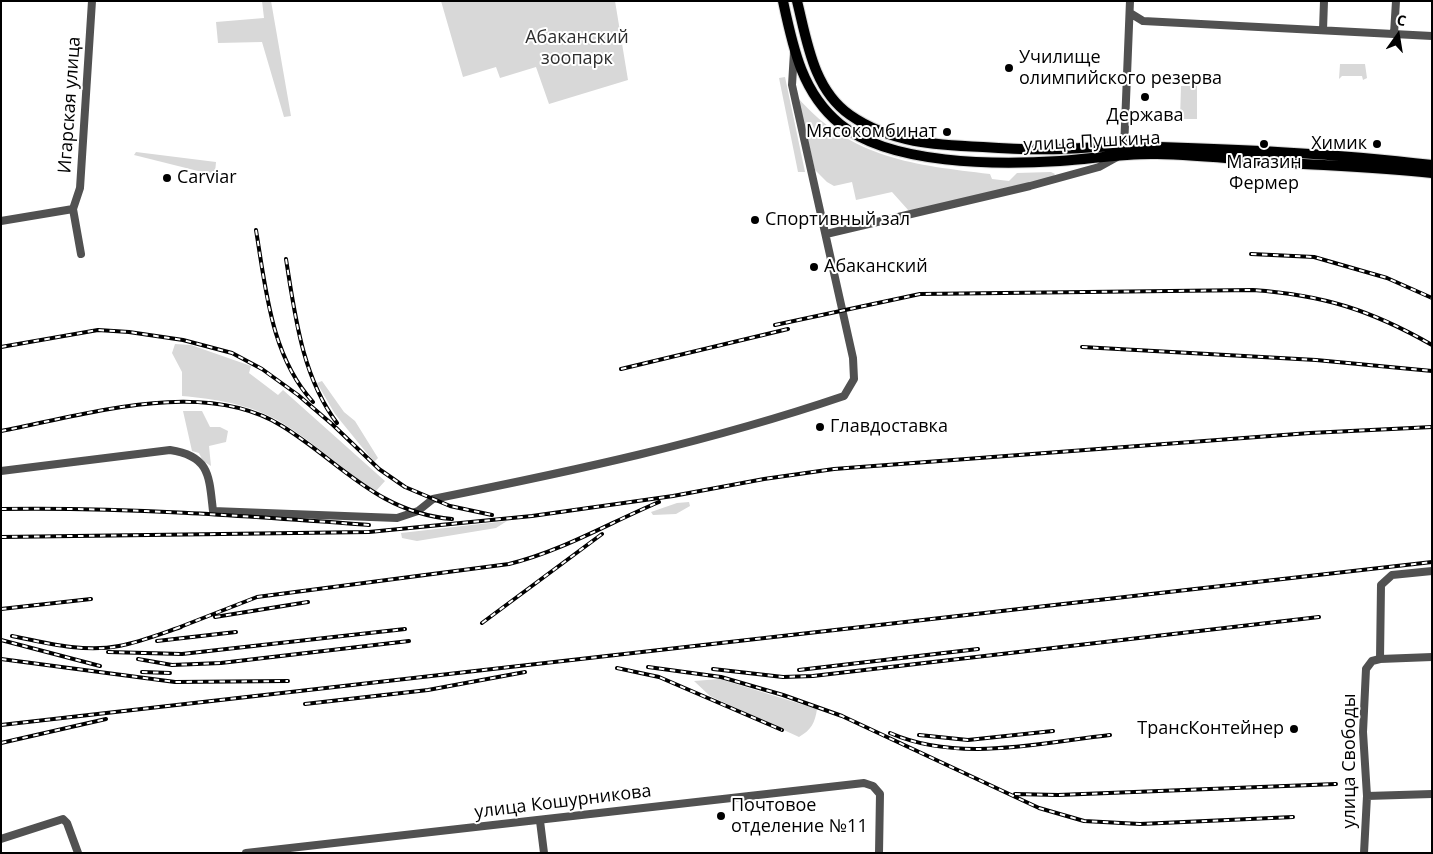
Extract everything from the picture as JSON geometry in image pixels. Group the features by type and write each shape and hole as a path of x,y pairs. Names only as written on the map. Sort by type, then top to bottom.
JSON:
{"main road":[{"name":"улица Пушкина","path":"783,1 794,50 805,81 818,102 841,125 874,144 908,154 971,160 1060,161 1123,150 1432,173"},
{"name":"улица Пушкина","path":"797,1 809,53 827,90 848,113 874,130 902,139 934,145 1027,150 1123,150 1359,157 1432,165"}],"street":[{"name":"Игарская улица","path":"81,254 73,209 80,188 92,1"},
{"path":"826,234 1090,169 1123,150 1130,1"},
{"path":"1324,1 1324,30"},
{"path":"1394,34 1396,1"},
{"path":"1130,13 1143,22 1432,36"},
{"path":"1,471 170,450 188,452 201,461 209,476 213,511 397,518 418,511 433,499 634,458 783,417 844,396 854,379 853,358 792,85 794,50"},
{"path":"1,221 73,209"},
{"path":"1432,571 1392,575 1381,585 1380,659 1432,658"},
{"name":"улица Свободы","path":"1364,853 1367,796 1363,732 1366,669 1372,661 1380,659"},
{"name":"улица Кошурникова","path":"246,853 864,783 873,786 880,794 879,853"},
{"path":"1367,796 1432,794"},
{"path":"1,839 63,819 67,823 78,853"},
{"path":"540,821 544,853"}],"green space":[{"path":"262,1 271,1 291,116 284,117 262,42 218,43 216,22 264,18"},
{"name":"Абаканский зоопарк","path":"441,1 615,1 628,80 549,104 536,67 500,78 496,67 463,77"},
{"path":"1340,64 1365,64 1367,78 1363,80 1362,76 1342,76 1339,79"},
{"path":"785,77 805,172 798,172 779,78"},
{"path":"1181,86 1197,86 1197,119 1180,119"},
{"path":"798,98 819,118 840,134 886,156 936,167 990,174 992,179 1009,181 1017,173 1051,172 1055,174 1053,177 909,211 892,192 856,200 852,182 834,186 815,170"},
{"path":"136,152 216,162 215,173 202,172 134,155"},
{"path":"175,344 191,345 251,366 249,373 278,395 283,390 385,481 376,491 292,429 268,415 232,403 182,396 182,372 172,353"},
{"path":"322,381 344,412 355,421 378,458 374,462 335,414 317,383"},
{"path":"183,411 202,411 210,427 220,427 228,431 226,442 209,446 211,466 203,461 199,453 192,451"},
{"path":"689,502 690,506 676,514 653,515 651,512 677,503"},
{"path":"507,521 496,528 417,541 402,538 401,533"},
{"path":"720,679 817,709 814,722 807,732 799,737 710,696 694,681"}],"railway":[{"path":"256,230 267,299 279,343 299,384 313,402"},
{"path":"1251,254 1314,257 1387,278 1432,298"},
{"path":"286,259 297,323 308,366 325,405 337,423"},
{"path":"775,325 920,294 1253,290 1302,296 1346,306 1388,322 1432,345"},
{"path":"621,369 788,329"},
{"path":"1,347 98,330 129,332 183,340 232,353 262,369 298,395 379,469 405,487 450,506 492,515"},
{"path":"1082,347 1316,360 1432,371"},
{"path":"1,431 106,409 144,404 181,402 217,404 251,411 282,426 361,483 402,507 426,515 452,519"},
{"path":"1,537 369,532 532,516 673,496 764,479 834,469 1310,433 1432,427"},
{"path":"175,629 257,597 509,564 548,552 659,502"},
{"path":"1,509 93,509 231,515 369,525"},
{"path":"482,623 602,534"},
{"path":"1,725 1432,562"},
{"path":"1,609 91,599"},
{"path":"215,617 308,602"},
{"path":"713,669 783,677 813,676 1319,617"},
{"path":"12,636 79,648 106,648 135,642 181,627"},
{"path":"108,652 182,654 405,629"},
{"path":"157,641 236,632"},
{"path":"1,640 100,666"},
{"path":"138,659 172,665 221,663 409,641"},
{"path":"799,670 978,649"},
{"path":"1,659 175,682 288,681"},
{"path":"648,667 721,677 783,695 842,716 1039,808 1084,821 1140,824 1293,817"},
{"path":"617,668 659,677 782,730"},
{"path":"142,672 170,673"},
{"path":"305,704 428,690 525,672"},
{"path":"1,743 106,719"},
{"path":"919,735 968,740 1053,731"},
{"path":"890,733 916,742 943,747 971,749 1027,746 1110,735"},
{"path":"1015,794 1058,795 1336,784"}],"place":[{"name":"Училище олимпийского резерва","path":"1009,68"},
{"name":"Держава","path":"1145,97"},
{"name":"Мясокомбинат","path":"947,132"},
{"name":"Магазин Фермер","path":"1264,144"},
{"name":"Химик","path":"1377,144"},
{"name":"Carviar","path":"167,178"},
{"name":"Спортивный зал","path":"755,220"},
{"name":"Абаканский","path":"814,267"},
{"name":"Главдоставка","path":"820,427"},
{"name":"ТрансКонтейнер","path":"1294,729"},
{"name":"Почтовое отделение №11","path":"721,816"}]}
